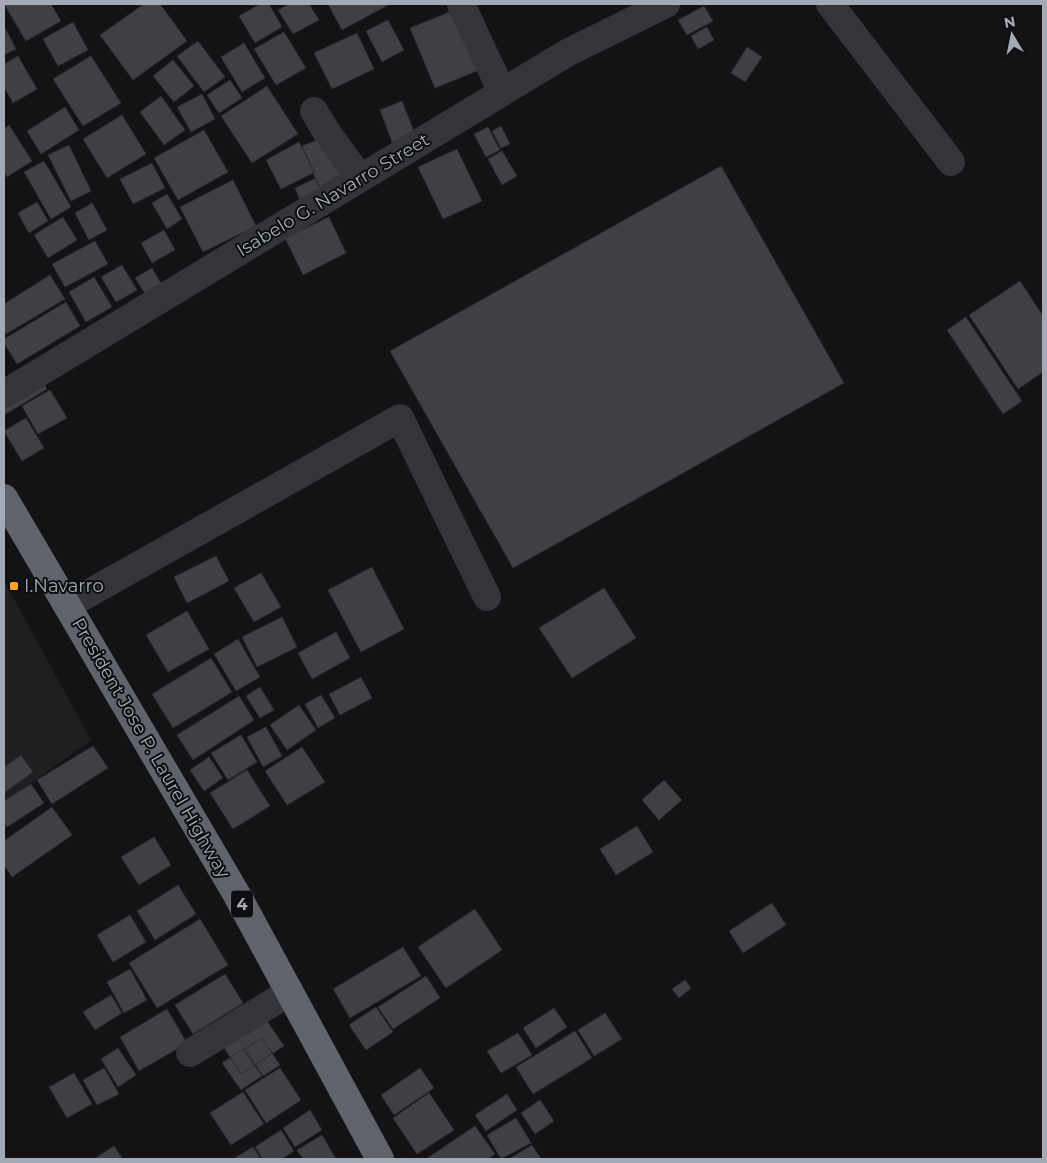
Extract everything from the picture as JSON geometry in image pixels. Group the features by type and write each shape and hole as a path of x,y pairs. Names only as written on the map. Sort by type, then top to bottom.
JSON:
{"highway":[{"name":"President Jose P. Laurel Highway","path":"4,498 237,895 380,1159"}],"street":[{"path":"461,4 502,92"},
{"name":"Isabelo G. Navarro Street","path":"4,394 567,53 666,4"},
{"path":"830,4 951,162"},
{"path":"314,111 360,178"},
{"path":"68,605 400,418 487,597"},
{"path":"190,1053 290,992"}],"shaded area":[{"path":"4,581 91,740 4,803"}],"building":[{"path":"4,4 51,4 61,21 26,41"},
{"path":"144,4 160,4 187,41 133,80 100,35"},
{"path":"260,4 269,4 282,27 255,43 239,16"},
{"path":"289,4 309,4 319,20 293,34 278,10"},
{"path":"328,4 390,4 342,30"},
{"path":"704,6 713,21 687,35 678,20"},
{"path":"457,9 482,69 435,88 410,28"},
{"path":"388,20 404,50 382,62 366,31"},
{"path":"73,22 88,50 58,66 43,39"},
{"path":"707,27 714,40 698,49 691,36"},
{"path":"4,28 16,49 4,55"},
{"path":"284,32 306,68 276,85 254,49"},
{"path":"357,33 374,69 332,89 314,53"},
{"path":"198,41 225,77 204,92 177,56"},
{"path":"244,43 265,78 242,92 221,57"},
{"path":"747,47 762,57 745,82 731,73"},
{"path":"18,56 37,89 13,103 4,87 4,64"},
{"path":"91,56 121,103 83,126 53,79"},
{"path":"173,60 194,86 174,102 153,76"},
{"path":"230,80 242,98 219,113 207,95"},
{"path":"267,86 298,134 252,163 221,116"},
{"path":"202,94 215,119 191,132 177,107"},
{"path":"161,96 185,130 164,145 140,112"},
{"path":"402,101 415,134 392,142 380,110"},
{"path":"65,107 79,130 41,154 27,131"},
{"path":"122,115 146,154 107,178 83,139"},
{"path":"9,125 32,161 7,177 4,171 4,129"},
{"path":"501,126 510,144 501,148 492,131"},
{"path":"488,127 500,150 486,157 474,134"},
{"path":"204,130 228,172 178,200 154,158"},
{"path":"328,136 344,177 319,187 302,146"},
{"path":"299,142 315,172 281,189 266,160"},
{"path":"69,145 91,191 71,201 48,155"},
{"path":"457,149 482,201 443,219 418,167"},
{"path":"502,151 517,176 502,185 488,159"},
{"path":"44,161 71,207 51,219 24,172"},
{"path":"152,163 165,188 133,204 120,179"},
{"path":"721,166 844,383 513,568 390,351"},
{"path":"316,178 324,196 303,206 295,188"},
{"path":"233,180 256,226 203,252 180,207"},
{"path":"167,194 182,219 167,229 152,203"},
{"path":"37,202 48,221 29,233 18,213"},
{"path":"92,203 107,230 89,240 75,213"},
{"path":"63,217 77,240 48,258 34,235"},
{"path":"329,217 346,253 303,275 285,238"},
{"path":"164,230 175,250 152,263 141,243"},
{"path":"95,241 108,264 65,287 52,264"},
{"path":"122,265 137,290 116,302 101,277"},
{"path":"152,268 162,285 146,295 135,278"},
{"path":"50,275 65,299 6,334 4,330 4,304"},
{"path":"94,277 112,307 86,322 69,292"},
{"path":"1020,281 1043,316 1043,372 1018,389 969,315"},
{"path":"66,302 80,326 17,364 4,343 4,339"},
{"path":"966,317 1022,401 1003,414 947,330"},
{"path":"39,376 47,389 4,415 4,397"},
{"path":"50,390 67,418 38,434 22,406"},
{"path":"26,418 44,448 22,461 4,431"},
{"path":"216,556 229,581 187,603 174,577"},
{"path":"372,567 404,629 361,652 328,590"},
{"path":"261,573 281,607 254,622 234,588"},
{"path":"604,588 636,638 572,678 539,628"},
{"path":"187,611 209,649 168,672 146,635"},
{"path":"282,617 297,647 257,667 242,637"},
{"path":"336,632 350,658 312,679 298,653"},
{"path":"238,639 260,677 236,691 214,654"},
{"path":"211,658 232,692 173,728 152,694"},
{"path":"361,677 372,698 340,715 329,694"},
{"path":"260,687 274,710 260,718 246,696"},
{"path":"321,695 335,718 318,728 305,704"},
{"path":"239,696 254,720 193,760 177,735"},
{"path":"299,705 316,730 287,750 270,725"},
{"path":"266,727 282,756 263,767 247,737"},
{"path":"241,735 257,762 228,780 211,753"},
{"path":"93,746 108,768 52,804 37,780"},
{"path":"302,747 325,782 287,805 265,771"},
{"path":"21,755 33,772 4,793 4,767"},
{"path":"209,757 223,778 204,791 190,770"},
{"path":"247,770 270,806 233,829 210,793"},
{"path":"664,780 682,800 659,820 642,800"},
{"path":"31,784 44,803 7,827 4,823 4,801"},
{"path":"52,807 72,835 12,877 4,865 4,841"},
{"path":"637,826 653,852 616,875 600,849"},
{"path":"154,837 171,865 139,885 121,857"},
{"path":"178,885 196,914 155,940 137,911"},
{"path":"772,903 786,925 743,953 729,931"},
{"path":"475,909 502,950 446,988 418,947"},
{"path":"130,915 146,942 113,962 97,935"},
{"path":"200,919 228,965 157,1008 129,963"},
{"path":"403,947 421,976 350,1018 333,989"},
{"path":"130,969 147,1000 124,1013 107,982"},
{"path":"225,974 243,1003 193,1034 175,1005"},
{"path":"426,976 440,998 393,1029 378,1007"},
{"path":"685,980 691,988 679,998 672,989"},
{"path":"111,995 122,1013 95,1030 83,1012"},
{"path":"376,1007 393,1032 366,1050 349,1025"},
{"path":"554,1008 567,1027 536,1048 523,1028"},
{"path":"167,1009 187,1043 139,1071 120,1037"},
{"path":"605,1013 622,1039 594,1056 578,1030"},
{"path":"263,1015 284,1046 241,1074 221,1043"},
{"path":"575,1031 592,1058 533,1094 516,1067"},
{"path":"518,1033 532,1055 501,1073 487,1051"},
{"path":"262,1038 280,1065 263,1076 245,1049"},
{"path":"118,1048 136,1075 118,1087 101,1059"},
{"path":"243,1049 262,1076 241,1090 222,1063"},
{"path":"104,1068 119,1094 97,1105 83,1080"},
{"path":"280,1068 301,1100 266,1123 245,1090"},
{"path":"420,1068 434,1088 394,1115 381,1095"},
{"path":"74,1073 92,1104 67,1118 49,1087"},
{"path":"243,1092 264,1124 231,1145 210,1113"},
{"path":"429,1093 454,1130 417,1154 393,1118"},
{"path":"507,1094 517,1110 486,1131 475,1115"},
{"path":"540,1100 554,1121 535,1134 521,1113"},
{"path":"310,1110 322,1130 295,1147 283,1128"},
{"path":"516,1118 531,1143 501,1159 487,1135"},
{"path":"475,1126 495,1154 488,1159 426,1159"},
{"path":"281,1130 294,1151 282,1159 263,1159 255,1147"},
{"path":"322,1135 336,1159 303,1159 297,1150"},
{"path":"532,1145 541,1159 509,1159"},
{"path":"114,1146 122,1158 94,1159"},
{"path":"253,1147 261,1159 233,1159"}],"place":[{"name":"I.Navarro","path":"14,586"}]}
